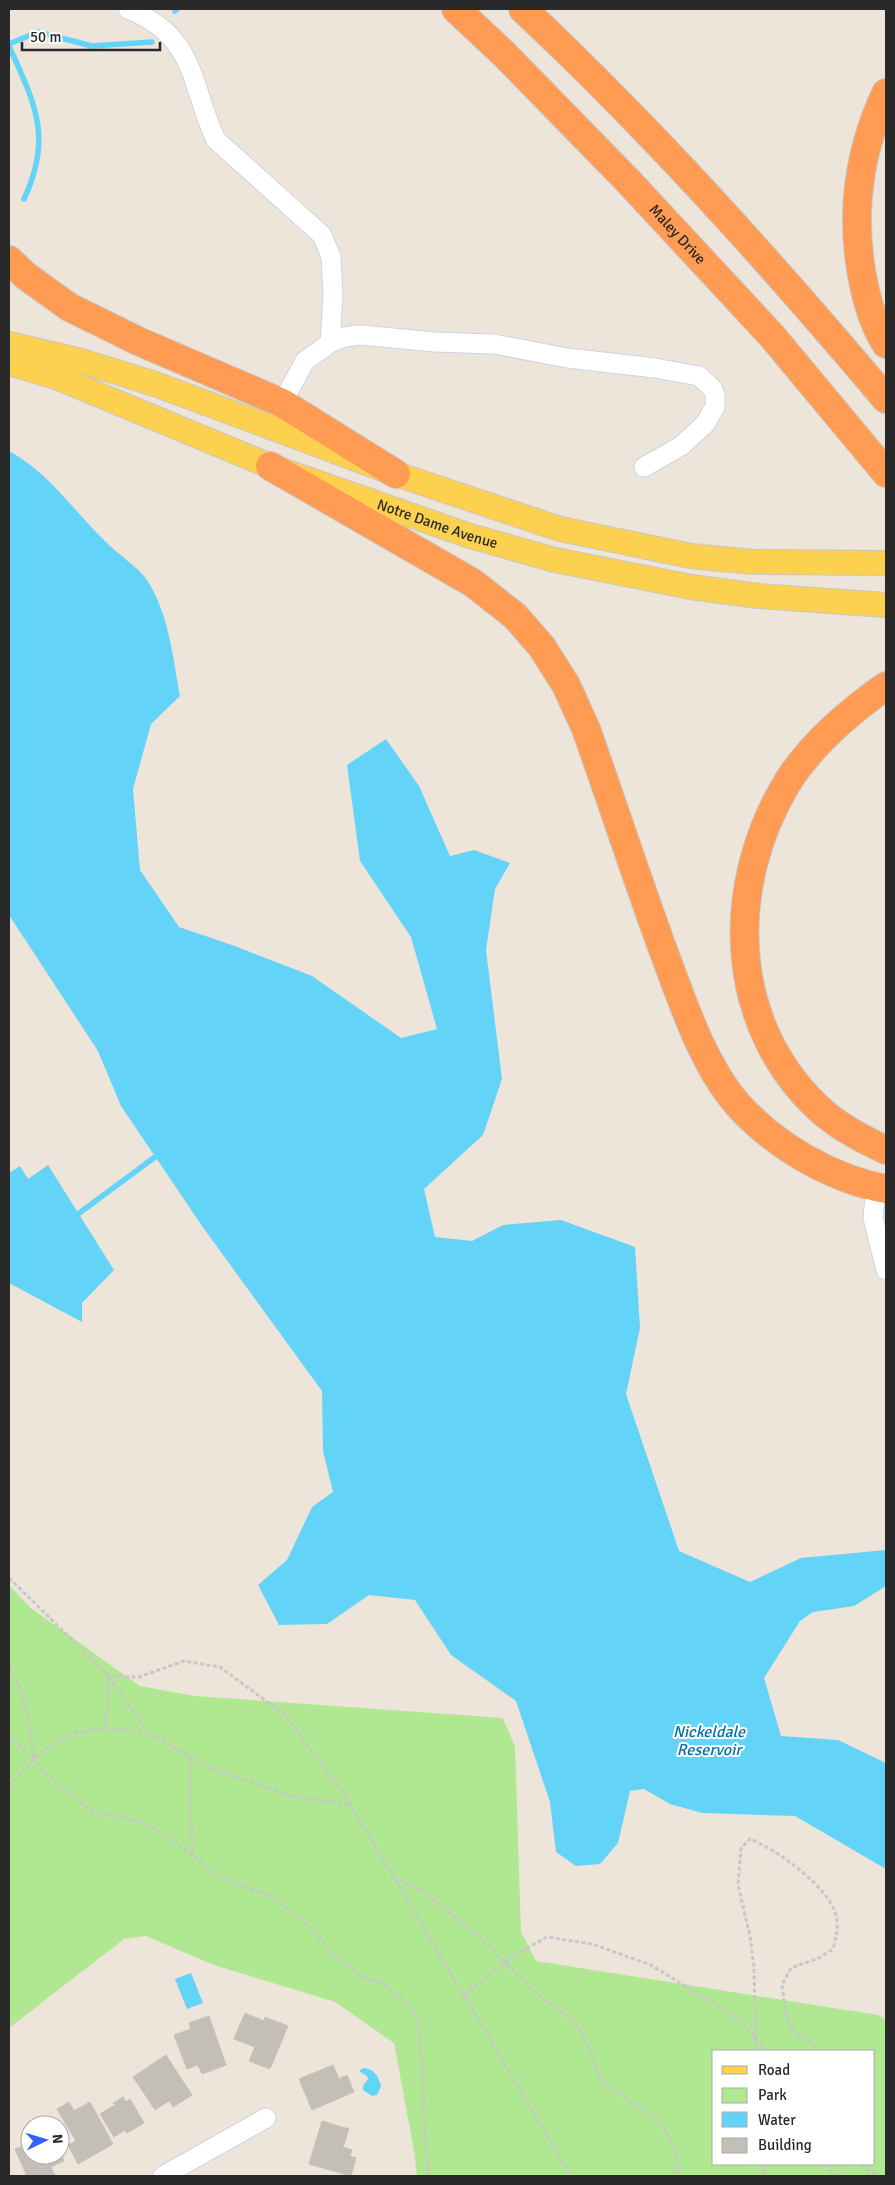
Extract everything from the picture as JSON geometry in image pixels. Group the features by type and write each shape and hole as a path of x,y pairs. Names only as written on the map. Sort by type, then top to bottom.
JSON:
{"highway":[{"path":"436,9 505,55"},
{"name":"Maley Drive","path":"456,9 505,55 629,182 772,336 886,473"},
{"path":"523,9 587,68 685,170 789,284 886,399"},
{"path":"886,93 867,146 858,205 862,271 869,307 886,344"},
{"path":"9,260 26,276 69,307 138,341 282,403 396,474"},
{"path":"270,466 473,583 516,616 542,647 566,685 586,729 682,1001 715,1071 738,1106 768,1134 809,1160 881,1188"},
{"path":"886,686 836,725 810,753 788,782 770,814 748,884 744,956 751,996 762,1029 789,1076 813,1102 841,1126 863,1140 886,1150"}],"main road":[{"path":"9,344 81,361 155,384 396,474 560,529 691,556 753,562 886,563"},
{"name":"Notre Dame Avenue","path":"9,363 56,377 270,466 467,535 555,560 691,587 758,596 886,605"}],"street":[{"path":"128,9 157,23 180,46 192,69 206,118 216,140 322,235 331,256 334,294 330,343"},
{"path":"282,403 305,361 330,343 344,337 360,335 435,342 494,344 567,358 655,368 699,376 712,388 716,407 705,424 680,446 644,467"},
{"path":"881,1188 873,1218 886,1270"},
{"path":"163,2176 266,2118"}],"path":[{"path":"9,1578 109,1676 147,1732"},
{"path":"109,1676 139,1677 184,1661 220,1666 285,1715 351,1805 571,2176"},
{"path":"9,1668 18,1682 28,1717 34,1760"},
{"path":"106,1728 109,1676"},
{"path":"9,1786 40,1753 73,1733 106,1728 147,1732 211,1768 291,1796 351,1805"},
{"path":"9,1735 57,1784 93,1812 144,1822 193,1855 216,1876 273,1897 309,1926 332,1953 362,1978 384,1984 411,2007 420,2030 425,2141 429,2176"},
{"path":"190,1756 190,1826 193,1855"},
{"path":"756,2050 751,1943 738,1886 741,1848 750,1840 776,1851 800,1870 820,1890 835,1913 838,1931 833,1949 819,1958 791,1968 782,1985 786,2015 791,2029 813,2043 815,2050"},
{"path":"393,1876 424,1892 484,1941 536,1994 574,2020 583,2034 602,2082 660,2122 677,2151 677,2176"},
{"path":"464,1995 505,1962 547,1937 592,1944 651,1965 740,2020 765,2050"},
{"path":"827,2165 836,2176"},
{"path":"863,2165 878,2176"}],"green space":[{"path":"9,1585 32,1609 140,1686 195,1696 503,1718 515,1747 521,1932 536,1961 878,2015 886,2020 886,2176 417,2176 394,2043 335,2002 214,1965 146,1936 124,1939 9,2028"}],"water":[{"name":"Nickeldale Reservoir","path":"9,451 24,460 50,482 108,544 139,571 147,580 160,607 169,636 180,696 151,724 133,789 140,870 179,927 312,976 401,1038 437,1029 411,937 360,861 347,765 386,739 419,786 450,856 474,850 510,863 495,889 486,950 502,1079 483,1135 424,1189 435,1237 472,1241 503,1225 561,1220 635,1247 640,1328 626,1394 679,1551 750,1582 801,1558 886,1550 886,1586 854,1606 813,1612 800,1621 764,1678 781,1736 838,1740 886,1763 886,1869 795,1816 702,1813 670,1804 644,1789 630,1791 618,1843 600,1864 576,1866 556,1852 550,1802 516,1701 451,1655 415,1600 369,1595 327,1624 279,1625 258,1585 287,1560 312,1507 333,1492 323,1451 322,1391 202,1226 121,1106 98,1051 9,915"},
{"path":"48,1165 114,1270 82,1303 82,1322 9,1283 9,1173 20,1166 28,1179"},
{"path":"191,1973 203,2003 187,2009 175,1979"},
{"path":"363,2068 375,2073 381,2086 377,2095 372,2096 363,2090 363,2086 368,2079 367,2076 359,2071"}],"building":[{"path":"245,2013 264,2021 265,2017 288,2026 270,2069 249,2061 255,2047 234,2039"},
{"path":"209,2016 226,2065 202,2074 198,2065 187,2069 174,2035 191,2029 189,2023"},
{"path":"166,2055 192,2095 173,2107 169,2101 155,2110 133,2077"},
{"path":"333,2065 339,2079 347,2075 354,2092 312,2110 299,2079"},
{"path":"123,2097 126,2102 130,2099 144,2123 127,2133 125,2130 114,2137 100,2114 115,2105 113,2103"},
{"path":"69,2102 74,2111 90,2102 113,2144 78,2164 70,2149 70,2144 76,2141 70,2131 70,2115 61,2115 57,2109"},
{"path":"322,2121 349,2129 343,2147 352,2150 350,2156 356,2158 351,2176 309,2164"},
{"path":"20,2147 20,2160 15,2149"},
{"path":"22,2165 55,2165 51,2167 55,2176 27,2176"}],"waterway":[{"path":"9,44 38,32 92,46 152,42"},
{"path":"9,46 33,104 39,139 38,157 33,177 24,199"},
{"path":"78,1214 155,1157"}]}
